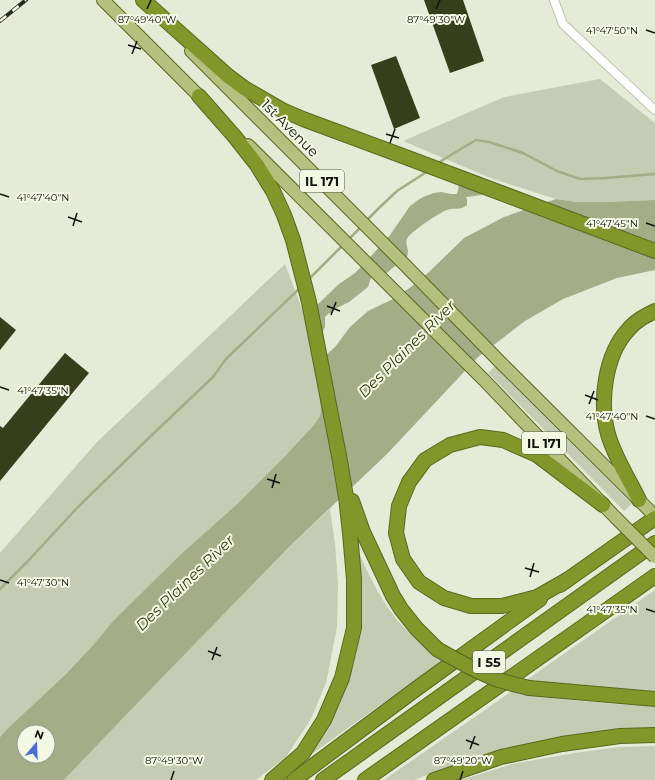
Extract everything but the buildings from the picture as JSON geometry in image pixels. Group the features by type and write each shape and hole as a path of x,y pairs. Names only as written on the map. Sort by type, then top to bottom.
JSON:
{"highway":[{"path":"143,0 228,76 244,88 282,110 655,251"},
{"path":"199,96 257,165 273,191 284,215 293,240 309,302 346,496 356,533 393,596 416,628 437,649 483,673 509,683 529,688 655,699"},
{"path":"639,500 614,449 608,433 604,416 604,396 611,362 618,344 628,330 642,318 655,311"},
{"path":"567,580 537,597 502,606 471,606 444,598 437,594 419,582 403,559 396,533 399,506 410,482 425,460 450,445 480,437 504,440 537,455 603,505"},
{"path":"294,780 416,689 655,517"},
{"path":"272,780 303,753 324,720 342,678 354,628 356,533"},
{"name":"I 55","path":"323,780 655,543"},
{"name":"I 55","path":"365,780 655,576"},
{"path":"434,780 501,757 562,744 620,736 655,735"}],"main road":[{"name":"IL 171","path":"103,0 484,380 603,505 655,557"},
{"name":"1st Avenue","path":"140,0 639,500"},
{"name":"IL 171","path":"639,500 655,517"}],"street":[{"path":"554,0 563,24 655,110"}],"shaded area":[{"path":"600,79 655,123 655,200 577,202 556,199 493,179 403,141 504,97"},
{"path":"285,264 302,309 315,366 321,409 320,416 314,425 285,456 237,504 180,555 113,621 66,674 0,737 0,553 97,442"},
{"path":"495,366 632,504 624,511 488,373"},
{"path":"330,509 335,543 338,583 337,627 326,683 311,719 286,757 256,780 64,780 290,546"},
{"path":"358,551 375,586 396,619 421,643 443,660 295,766 325,732 340,704 351,669 357,638"},
{"path":"655,590 655,696 525,681"},
{"path":"512,691 565,699 655,707 655,729 520,746 480,756 414,780 384,780"},
{"path":"655,746 655,780 461,780 512,764 574,753 620,747"}],"water":[{"name":"Des Plaines River","path":"459,185 485,194 466,197 467,205 464,207 450,209 432,218 407,239 407,258 386,273 374,274 368,287 349,302 335,309 332,313 329,313 325,317 325,327 322,333 324,357 335,347 350,327 368,311 393,299 411,287 429,272 464,238 504,217 556,199 577,202 655,200 655,270 617,278 563,299 525,321 478,357 387,454 290,546 64,780 0,780 0,737 66,674 113,621 180,555 237,504 285,456 314,425 320,416 321,409 315,366 306,325 314,308 339,284 355,273 363,265 390,235 410,206 423,197 434,193 441,192 457,194"}],"waterway":[{"path":"438,163 476,140 489,142 523,153 557,171 580,179 655,174"},
{"path":"367,220 397,191 428,171"},
{"path":"349,239 361,227"},
{"path":"308,280 344,244"},
{"path":"0,589 78,507 213,377 226,359 300,288"}],"railway":[{"path":"0,21 26,0"}]}
